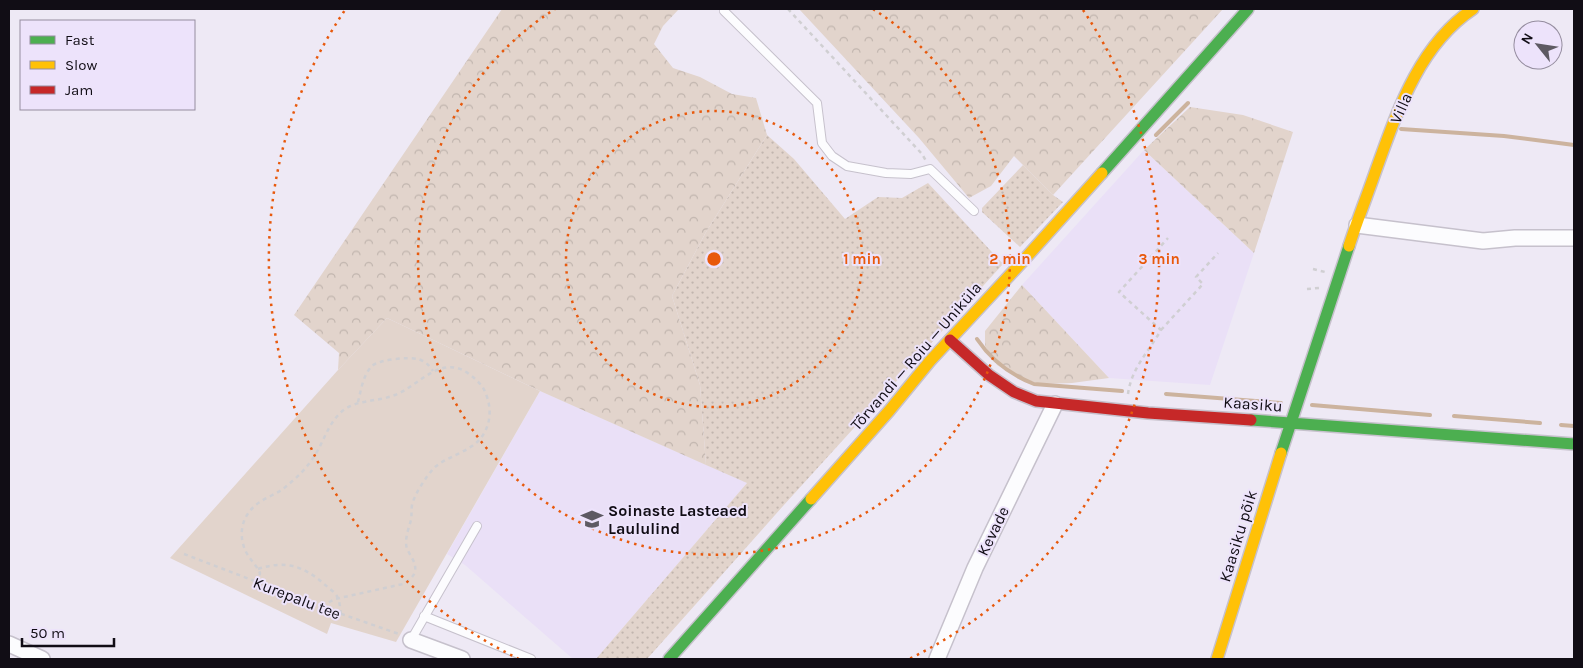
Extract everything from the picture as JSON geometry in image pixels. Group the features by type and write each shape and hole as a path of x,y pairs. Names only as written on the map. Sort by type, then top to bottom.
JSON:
{"street":[{"name":"Tõrvandi — Roiu — Uniküla","path":"669,659 950,340 1248,9"},
{"name":"Villa","path":"1290,422 1357,225 1401,105 1422,64 1442,36 1473,9"},
{"path":"1357,225 1483,241 1515,238 1574,238"},
{"name":"Kaasiku","path":"950,340 989,375 1014,392 1036,401 1128,411 1574,444"},
{"name":"Kevade","path":"937,659 975,568 1055,404"},
{"name":"Kaasiku põik","path":"1217,659 1290,422"},
{"path":"412,640 462,659"},
{"path":"9,644 42,659"}],"lane":[{"path":"724,11 817,103 822,143 832,156 847,166 886,173 911,174 930,169 974,211"},
{"path":"412,640 477,526"},
{"path":"424,616 530,659"}],"path":[{"path":"788,9 922,154 930,169"},
{"path":"1161,330 1119,292 1168,238"},
{"path":"1128,411 1129,385 1133,374 1161,330 1203,284 1196,277 1218,253"},
{"path":"358,402 361,386 366,376 373,366 382,360 417,359 425,362 433,371"},
{"path":"258,583 260,573 242,542 242,526 246,516 258,503 282,490 300,474 309,464 338,415 358,402 376,400 397,394 433,371 455,367 463,369 478,381 485,390 490,408 486,429 474,445 436,466 416,496 412,505 412,516 406,543 415,566 415,573 403,584 338,598 320,606"},
{"name":"Kurepalu tee","path":"184,554 412,640"},
{"path":"258,569 270,565 285,564 300,568 316,577 338,598 341,614"}],"shaded area":[{"path":"1144,150 1254,253 1210,385 1109,378 1022,285"},
{"name":"Soinaste Lasteaed Laululind","path":"540,391 747,483 596,659 573,659 465,565 447,554"}],"green space":[{"path":"502,9 679,9 663,26 654,44 673,68 700,77 732,94 756,98 767,135 706,232 672,296 700,385 706,465 540,391 387,318 338,370 339,353 294,315"},
{"path":"799,9 1223,9 1053,195 1014,156 991,186 969,198 919,138"},
{"path":"1190,107 1243,115 1293,132 1254,253 1144,150"},
{"path":"767,135 794,159 845,219 878,197 902,198 928,183 1003,264 647,659 596,659 747,483 706,465 700,385 672,296 706,232"},
{"path":"1023,165 1053,195 1063,202 1020,247 982,212 982,208"},
{"path":"1022,285 1109,378 1072,383 1041,384 1017,377 997,365 985,346 985,331"},
{"path":"387,318 540,391 396,642 331,623 327,634 170,558"}],"waterway":[{"path":"1156,135 1188,103"},
{"path":"1401,129 1504,136 1574,145"},
{"path":"977,339 1002,366 1034,384 1122,391"},
{"path":"1166,394 1281,403"},
{"path":"1312,405 1430,415"},
{"path":"1454,416 1540,423"},
{"path":"1561,425 1574,426"}],"traffic: fast":[{"path":"1102,173 1248,9"},
{"path":"1281,453 1349,246"},
{"path":"1251,420 1574,444"},
{"path":"669,659 811,499"}],"traffic: slow":[{"path":"1349,246 1392,125 1412,81 1438,41 1454,24 1473,9"},
{"path":"811,499 889,411 930,361 1102,173"},
{"path":"1217,659 1281,453"}],"traffic: jam":[{"path":"950,340 989,375 1014,392 1036,401 1148,413 1251,420"}],"place":[{"name":"Soinaste Lasteaed Laululind","path":"592,519"}]}
